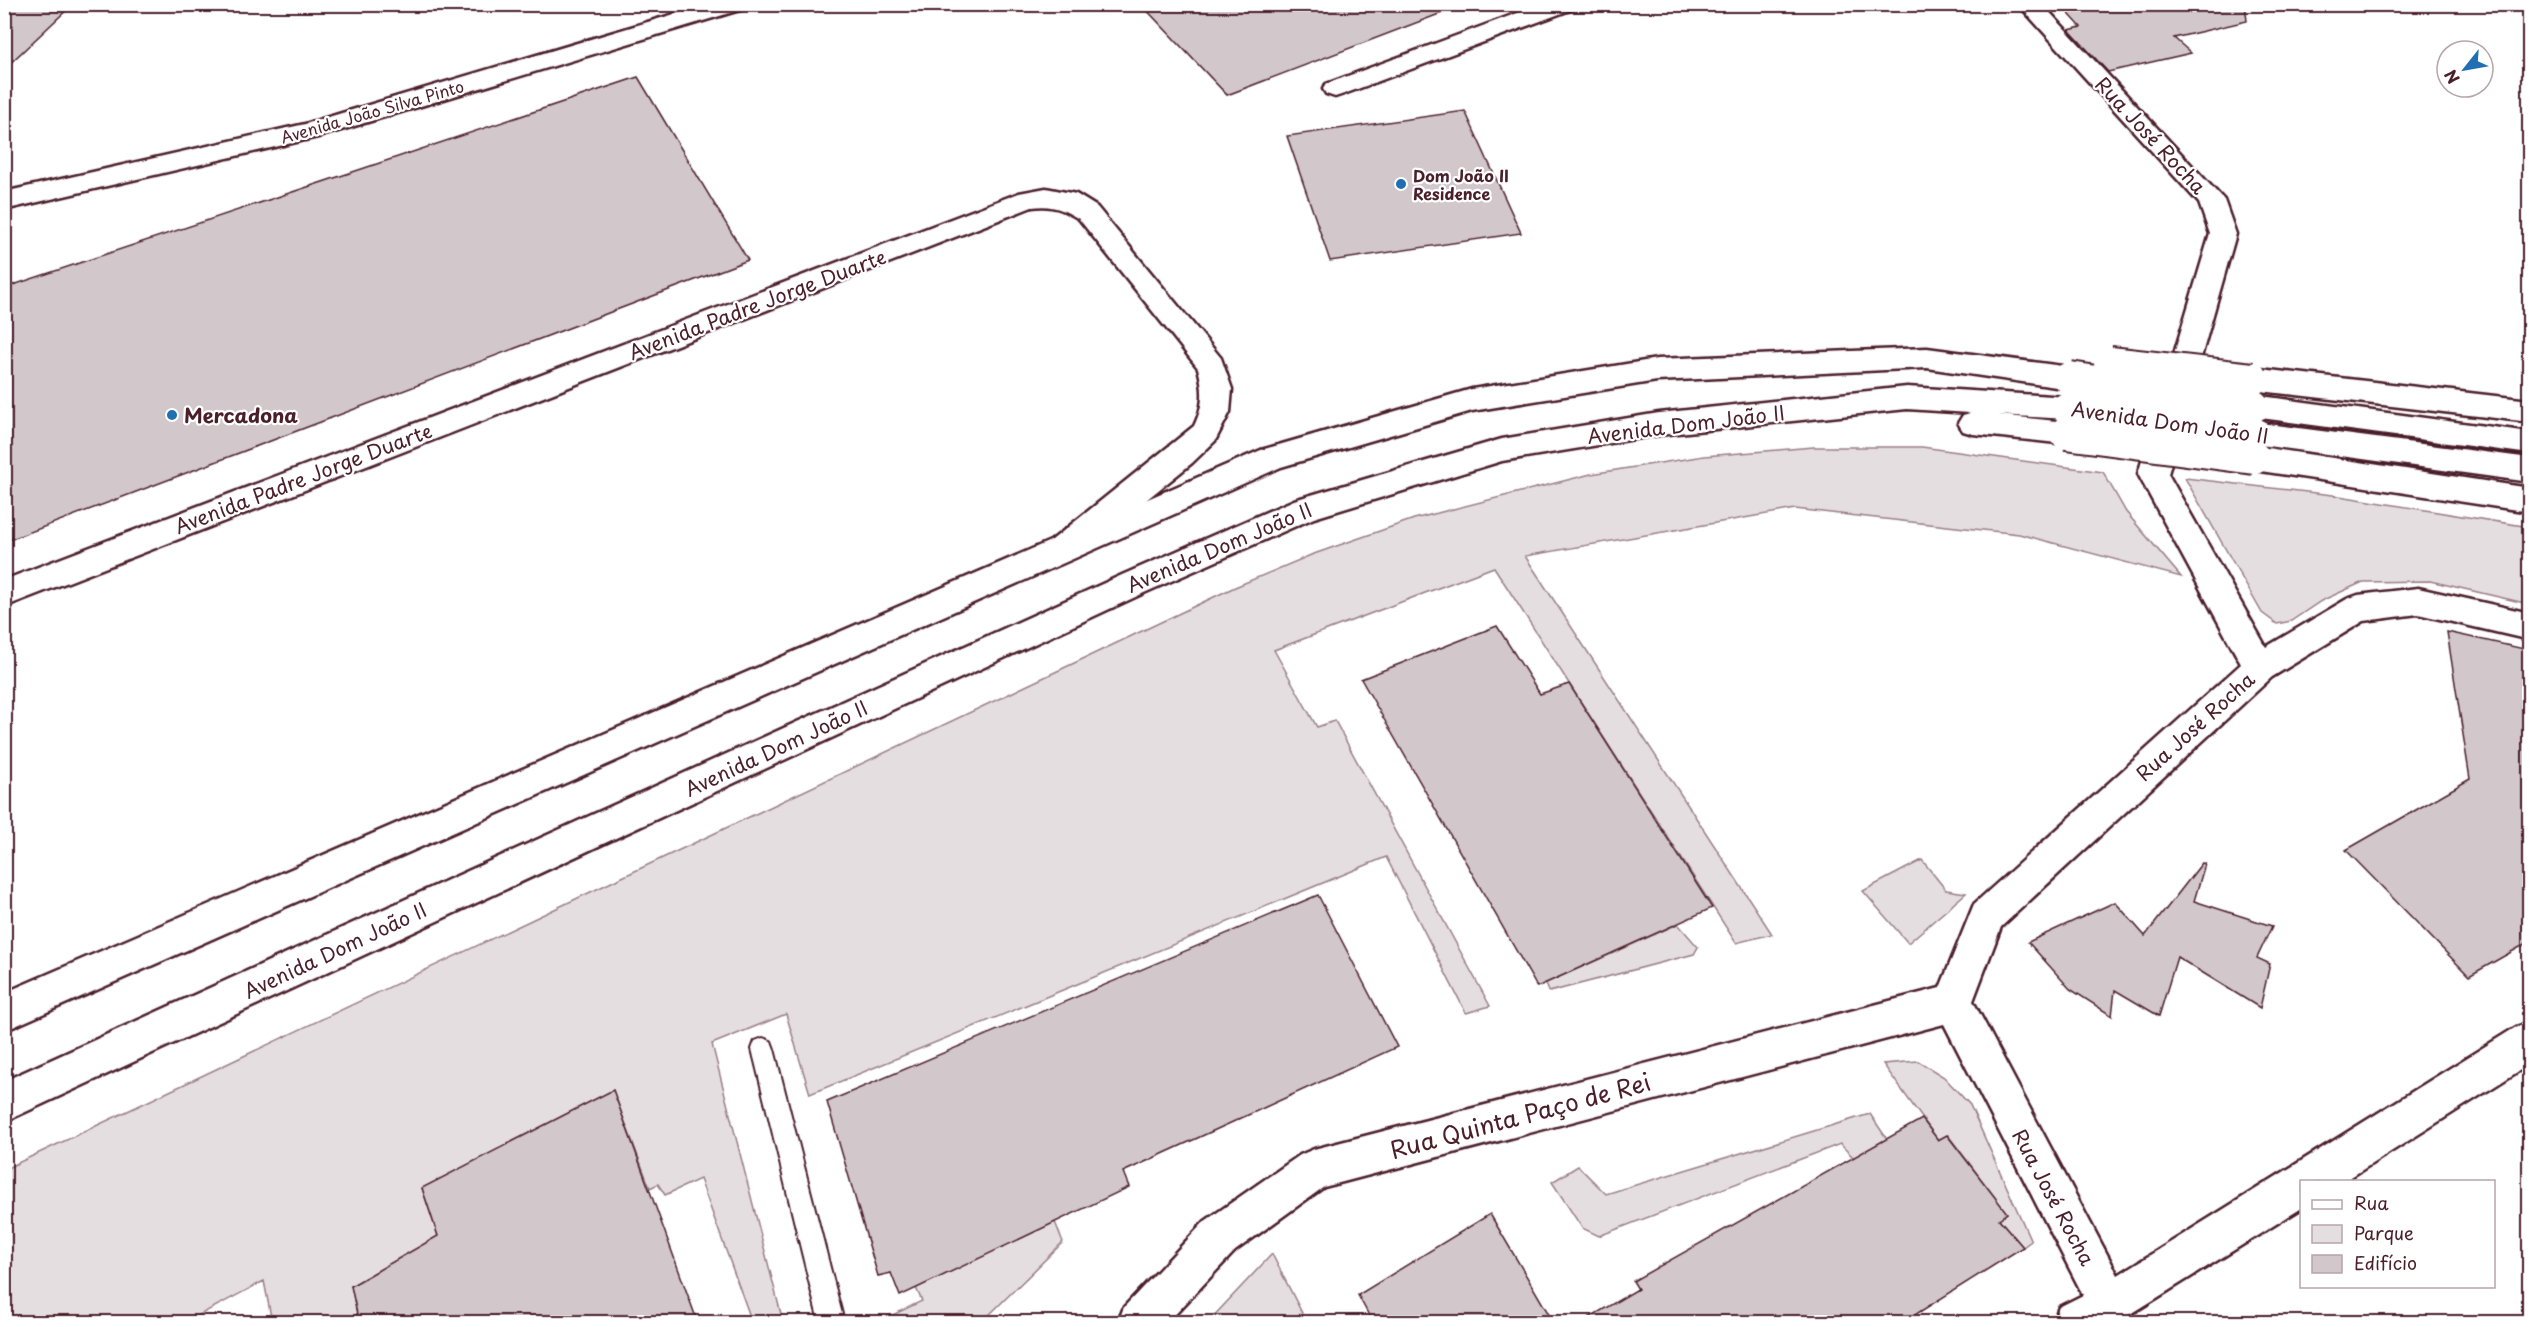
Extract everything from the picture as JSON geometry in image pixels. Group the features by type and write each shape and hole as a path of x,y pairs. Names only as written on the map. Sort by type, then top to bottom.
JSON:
{"street":[{"name":"Avenida João Silva Pinto","path":"4,201 309,131 735,4"},
{"path":"1335,89 1565,4"},
{"name":"Rua José Rocha","path":"2029,4 2211,200 2223,234 2153,474 2260,667 1987,916 1953,1003 2110,1304"},
{"name":"Avenida Padre Jorge Duarte","path":"4,594 1028,199 1046,196 1065,198 1088,213 1211,365 1218,389 1215,412 1205,433 1062,549"},
{"name":"Avenida Dom João II","path":"4,1012 1272,458 1472,400 1657,370 1927,358 2070,368 2253,419 2529,470"},
{"path":"2253,419 2529,411"},
{"name":"Avenida Dom João II","path":"4,1102 1111,594 1305,508 1502,450 1659,424 1927,418 2253,419 2529,443"},
{"path":"2253,419 2529,500"},
{"path":"2260,667 2358,608 2418,601 2529,627"},
{"name":"Rua Quinta Paço de Rei","path":"1139,1323 1220,1236 1314,1169 1953,1003"},
{"path":"2308,1180 2529,1041"},
{"path":"2074,1323 2110,1304 2300,1185"}],"lane":[{"path":"763,1049 832,1323"}],"green space":[{"path":"1814,447 1922,447 2103,472 2126,512 2181,577 2019,534 1795,509 1525,556 1772,934 1736,943 1494,567 1274,650 1317,727 1335,721 1490,1006 1466,1013 1386,857 810,1094 786,1014 712,1044 783,1322 752,1322 700,1179 665,1195 658,1184 650,1188 613,1090 422,1188 438,1236 351,1286 359,1322 272,1322 264,1281 186,1322 5,1322 5,1169 1235,587 1311,555 1414,519 1591,474 1704,456"},
{"path":"2185,478 2333,495 2529,527 2529,604 2430,581 2363,582 2321,601 2291,621 2277,624 2262,613"},
{"path":"1922,860 1946,890 1966,893 1908,943 1863,891"},
{"path":"1678,924 1698,947 1694,954 1549,992 1546,983"},
{"path":"1918,1061 1944,1077 1970,1105 2031,1241 2023,1247 1999,1219 2007,1213 1948,1135 1938,1140 1883,1064"},
{"path":"1870,1114 1887,1139 1854,1158 1840,1144 1599,1236 1582,1228 1552,1182 1578,1166 1606,1194"},
{"path":"1055,1222 1063,1242 982,1322 878,1322 922,1301 916,1288"},
{"path":"1272,1254 1302,1313 1287,1322 1208,1322"}],"building":[{"path":"4,4 73,4 4,69"},
{"path":"1141,4 1454,4 1455,8 1227,95"},
{"path":"2060,4 2245,4 2247,21 2174,38 2191,53 2108,72 2069,30 2081,27"},
{"name":"Mercadona","path":"638,77 748,260 4,542 4,288"},
{"name":"Dom João II Residence","path":"1465,111 1521,233 1330,261 1287,136"},
{"path":"1497,626 1540,694 1569,684 1712,908 1537,987 1361,679"},
{"path":"2447,632 2529,650 2529,942 2469,976 2346,850 2470,779"},
{"path":"2202,863 2205,864 2194,901 2272,926 2257,958 2270,964 2260,1008 2177,957 2159,1016 2115,990 2112,1016 2070,989 2028,942 2115,902 2145,936"},
{"path":"1318,895 1397,1047 1123,1172 1129,1187 900,1296 891,1273 878,1276 827,1102"},
{"path":"613,1090 698,1323 359,1323 351,1286 438,1236 422,1188"},
{"path":"1922,1119 1938,1140 1947,1135 2007,1213 1999,1219 2023,1247 1902,1323 1580,1323 1638,1289 1633,1281"},
{"path":"1490,1214 1554,1323 1373,1323 1358,1295"}],"place":[{"name":"Dom João II Residence","path":"1401,184"},
{"name":"Mercadona","path":"172,415"}]}
